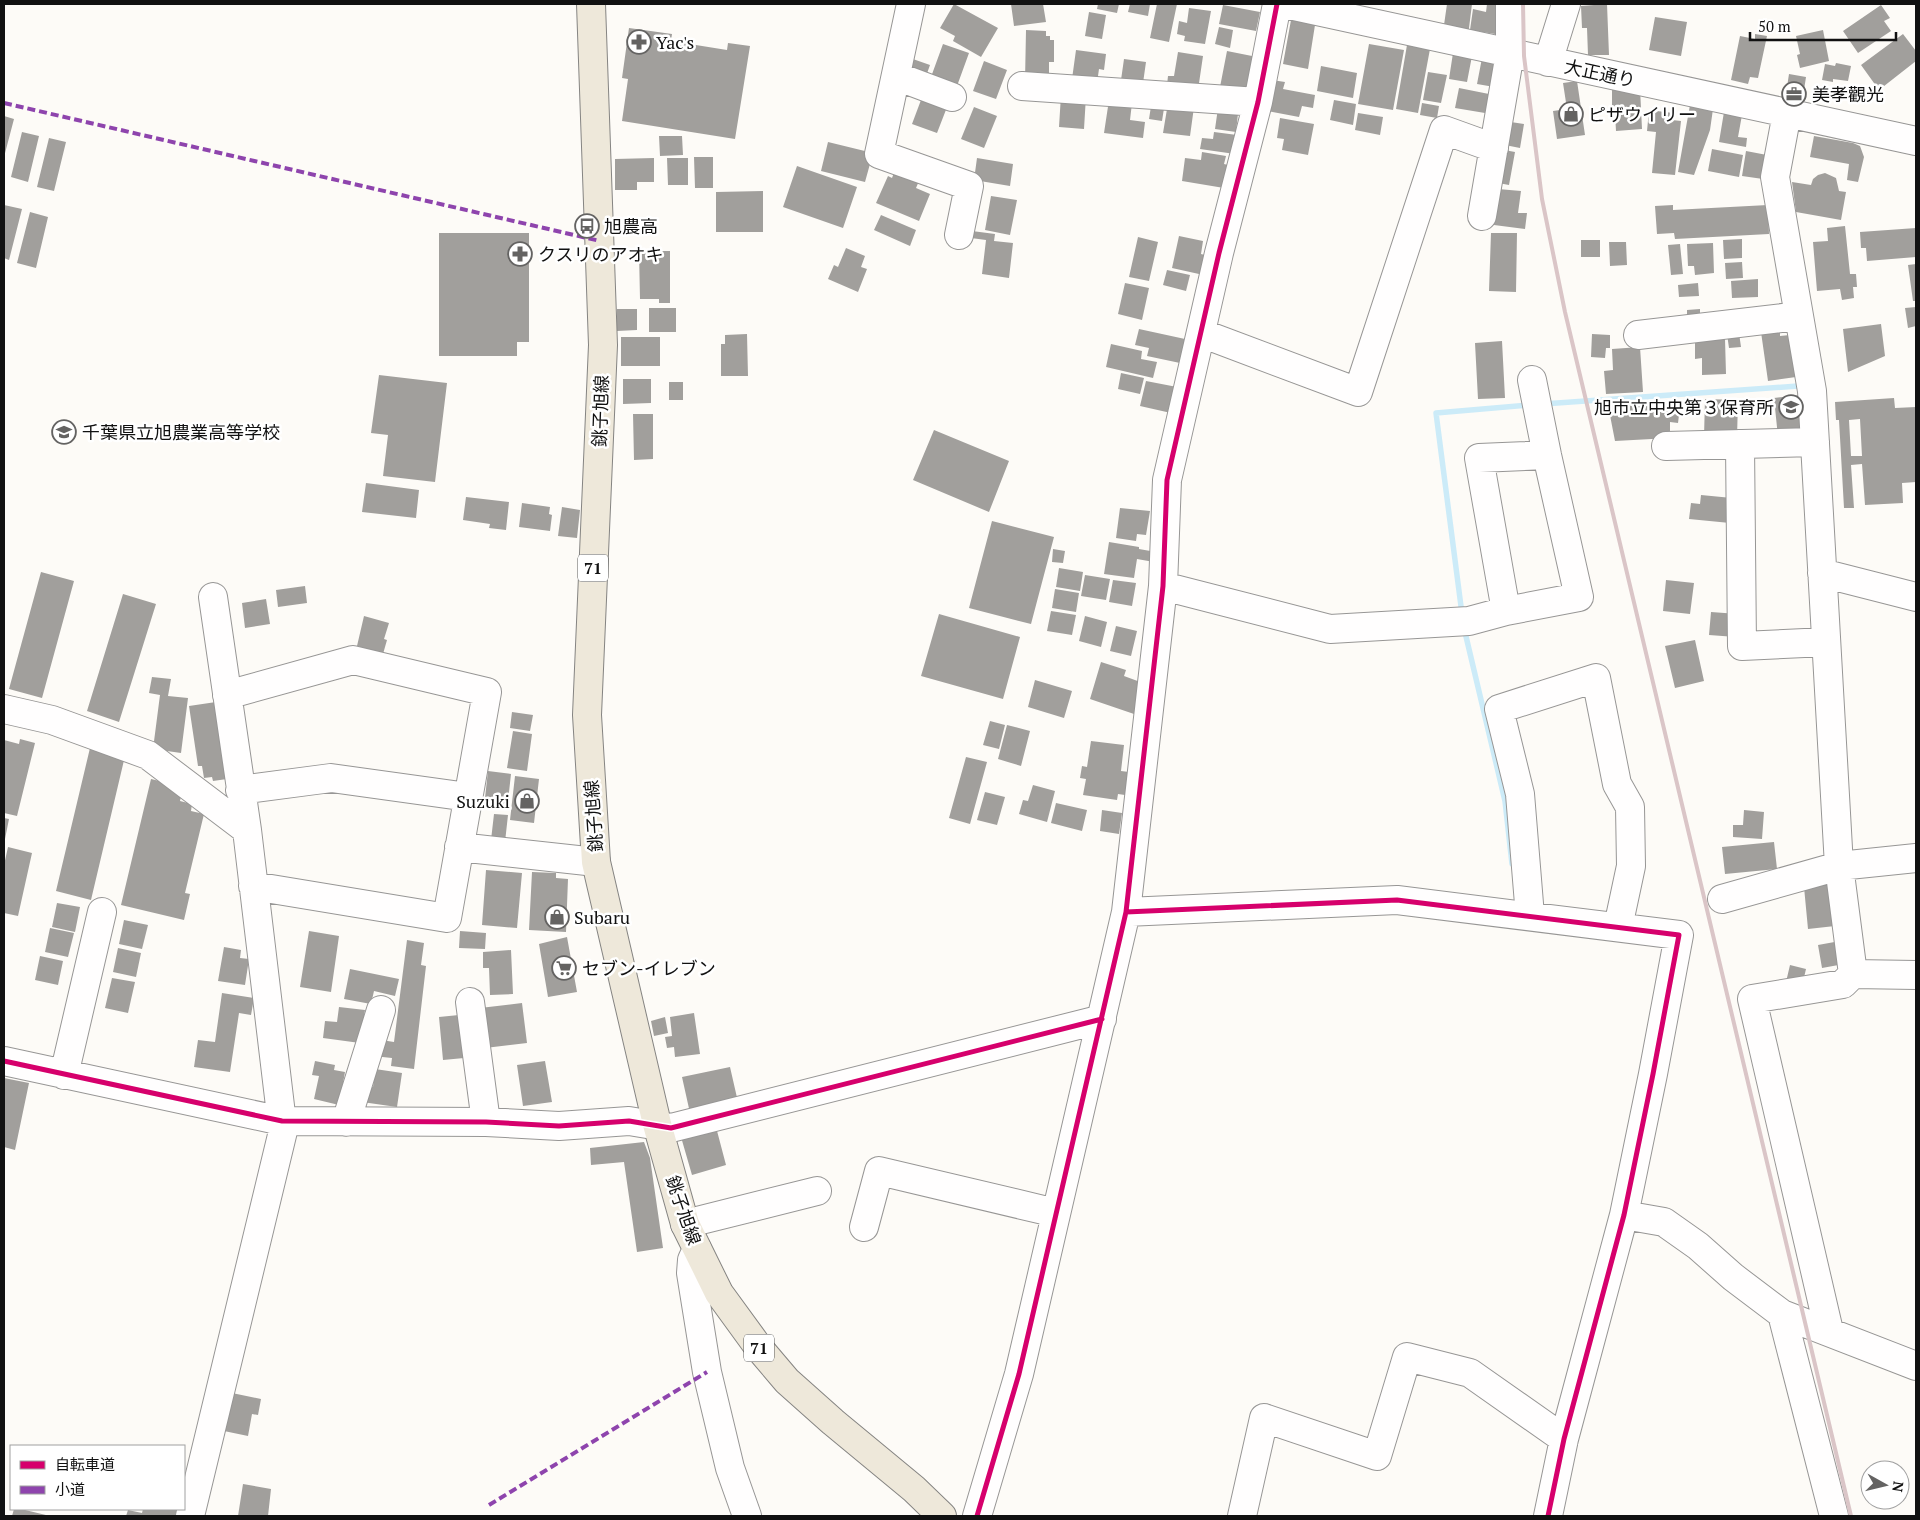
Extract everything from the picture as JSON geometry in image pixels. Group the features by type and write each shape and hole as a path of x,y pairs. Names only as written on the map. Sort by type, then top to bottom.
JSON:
{"main road":[{"name":"銚子旭線","path":"591,4 602,345 586,715 596,862 657,1124 685,1224 719,1293 759,1348 787,1381 914,1489 942,1516"}],"street":[{"path":"911,4 879,154 970,186 959,235"},
{"path":"977,1516 1019,1374 1126,912 1163,586 1167,480 1219,252 1258,102 1277,4"},
{"name":"大正通り","path":"1285,4 1916,141"},
{"path":"1482,216 1510,53 1510,4"},
{"path":"1548,62 1566,4"},
{"path":"896,76 952,97"},
{"path":"1022,86 1258,102"},
{"path":"1787,114 1775,177 1812,391 1839,866 1853,974"},
{"path":"1201,334 1358,392 1444,130 1494,148"},
{"path":"1638,335 1799,316"},
{"path":"1163,586 1330,629 1469,621 1506,611 1579,597 1532,380"},
{"path":"1666,446 1815,442"},
{"path":"1740,444 1742,646 1826,642"},
{"path":"1506,611 1479,458 1547,455"},
{"path":"1822,573 1916,597"},
{"path":"190,1516 283,1131 247,830 213,596"},
{"path":"227,695 352,660 487,692 447,918 253,886"},
{"path":"1530,916 1520,794 1499,709 1596,678 1616,784 1630,807 1631,866 1618,927"},
{"path":"4,709 52,720 148,755 247,830"},
{"path":"240,790 331,778 468,797"},
{"path":"459,847 596,862"},
{"path":"1722,899 1839,866 1916,858"},
{"path":"1126,912 1397,900 1679,935 1654,1074 1624,1215 1564,1439 1548,1516"},
{"path":"64,1075 102,912"},
{"path":"1828,1331 1752,999 1843,984 1853,974 1916,976"},
{"path":"470,1002 486,1122"},
{"path":"346,1122 381,1010"},
{"path":"4,1061 282,1121 486,1122 559,1126 630,1121 657,1124 671,1128 1102,1019"},
{"path":"864,1227 878,1171 1056,1213"},
{"path":"685,1224 817,1191"},
{"path":"1624,1215 1664,1222 1698,1246 1733,1277 1782,1314 1916,1366"},
{"path":"697,1250 692,1260 691,1273 707,1372 730,1468 747,1516"},
{"path":"1782,1314 1834,1516"},
{"path":"1242,1516 1264,1418 1377,1456 1407,1357 1470,1372 1564,1439"}],"building":[{"path":"954,4 998,28 981,57 953,41 955,36 940,28"},
{"path":"1011,4 1043,4 1046,22 1014,26"},
{"path":"1098,4 1119,4 1117,13 1097,9"},
{"path":"1130,4 1150,4 1148,16 1128,12"},
{"path":"1157,4 1177,4 1169,42 1150,38"},
{"path":"1447,4 1472,4 1468,36 1443,32"},
{"path":"1487,4 1499,4 1495,34 1470,30 1473,9 1486,12"},
{"path":"1607,4 1609,55 1588,55 1587,28 1582,28 1581,6"},
{"path":"1223,5 1260,12 1256,31 1219,24"},
{"path":"1881,5 1890,18 1884,21 1891,31 1858,53 1843,31"},
{"path":"1189,8 1211,11 1205,44 1184,41 1185,36 1177,34 1179,21 1187,23"},
{"path":"1089,12 1106,15 1102,39 1085,36"},
{"path":"1655,17 1687,22 1681,56 1649,50"},
{"path":"1291,20 1315,25 1308,69 1283,64"},
{"path":"1219,27 1233,30 1230,48 1215,44"},
{"path":"629,28 672,34 671,41 727,50 728,43 750,46 735,139 622,121 628,79 622,78"},
{"path":"1026,30 1046,31 1046,36 1050,36 1050,40 1054,40 1054,62 1049,62 1049,82 1025,81"},
{"path":"1823,30 1829,61 1800,68 1797,55 1800,54 1796,36"},
{"path":"1755,34 1767,36 1758,78 1750,77 1748,84 1731,80 1740,36 1755,39"},
{"path":"1903,34 1916,51 1916,61 1879,90 1861,65"},
{"path":"943,44 969,53 957,86 931,77"},
{"path":"1369,44 1404,50 1393,110 1358,104"},
{"path":"1407,45 1430,49 1418,113 1396,109"},
{"path":"1076,50 1106,54 1104,70 1099,69 1097,83 1072,79"},
{"path":"1227,51 1257,57 1250,93 1220,87"},
{"path":"1178,52 1203,56 1198,90 1167,85 1168,76 1174,76"},
{"path":"1453,53 1472,56 1467,82 1449,79"},
{"path":"910,58 930,65 925,79 905,71"},
{"path":"1482,58 1504,63 1500,88 1477,84"},
{"path":"1124,59 1146,62 1143,83 1121,80"},
{"path":"984,61 1007,70 996,99 973,91"},
{"path":"1836,63 1851,66 1848,81 1833,79 1833,82 1822,80 1825,64 1835,66"},
{"path":"1321,66 1357,73 1353,98 1317,91"},
{"path":"1428,72 1447,75 1441,103 1423,100"},
{"path":"1789,74 1806,77 1802,103 1785,100"},
{"path":"1272,80 1285,82 1283,89 1315,95 1313,108 1302,106 1299,117 1267,111"},
{"path":"1577,81 1585,135 1557,139 1553,111 1567,109 1563,83"},
{"path":"1459,88 1489,94 1485,113 1455,108"},
{"path":"1640,88 1642,129 1616,131 1615,113 1623,113 1623,106 1612,107 1612,89"},
{"path":"924,92 949,102 937,133 912,124"},
{"path":"1061,95 1086,96 1084,129 1059,127"},
{"path":"1109,100 1132,103 1130,120 1145,122 1143,138 1104,133"},
{"path":"1152,100 1165,102 1162,121 1149,119"},
{"path":"1334,100 1356,104 1353,125 1330,120"},
{"path":"1219,101 1239,104 1236,132 1215,129"},
{"path":"1168,103 1194,107 1190,136 1163,133"},
{"path":"1422,103 1439,106 1437,118 1420,115"},
{"path":"1690,105 1713,109 1710,130 1694,175 1678,172"},
{"path":"974,107 997,116 984,148 961,139"},
{"path":"1649,110 1673,113 1672,120 1681,121 1675,175 1652,173 1656,132 1647,131"},
{"path":"1724,112 1742,115 1738,137 1747,138 1746,147 1719,142"},
{"path":"1358,113 1383,117 1380,135 1355,130"},
{"path":"4,116 14,119 4,157"},
{"path":"1280,118 1314,124 1308,155 1282,150 1284,139 1277,138"},
{"path":"1504,121 1524,124 1520,148 1500,144"},
{"path":"22,132 39,136 28,182 11,177"},
{"path":"1214,132 1237,135 1235,154 1200,149 1202,138 1213,139"},
{"path":"659,136 682,136 683,155 660,156"},
{"path":"1814,136 1860,146 1864,157 1858,182 1847,180 1849,164 1810,157"},
{"path":"49,138 66,142 54,191 37,187"},
{"path":"828,142 873,153 865,182 821,171"},
{"path":"1499,149 1515,152 1509,185 1493,182"},
{"path":"1712,149 1743,155 1739,177 1708,171"},
{"path":"1746,151 1767,155 1763,179 1742,176"},
{"path":"1202,152 1226,156 1224,164 1228,165 1224,188 1182,181 1185,158 1201,160"},
{"path":"694,157 713,157 713,188 695,188"},
{"path":"654,158 654,182 637,182 637,190 615,190 615,159"},
{"path":"667,158 688,158 688,185 668,185"},
{"path":"977,158 1013,164 1010,186 974,180"},
{"path":"797,166 857,187 843,228 783,207"},
{"path":"895,170 919,181 916,188 930,194 919,221 876,203 888,176 892,178"},
{"path":"1825,173 1836,178 1839,191 1846,192 1841,220 1796,212 1792,182 1811,185 1813,179"},
{"path":"1498,189 1521,191 1518,213 1527,213 1525,229 1494,225"},
{"path":"763,191 763,232 716,232 716,192"},
{"path":"991,196 1017,200 1010,235 985,230"},
{"path":"4,205 22,209 9,260 4,258"},
{"path":"1673,205 1673,210 1768,205 1769,234 1675,239 1674,233 1657,234 1655,206"},
{"path":"30,212 48,217 36,268 17,263"},
{"path":"881,215 916,230 910,246 874,230"},
{"path":"1845,226 1850,274 1856,274 1857,287 1853,287 1854,298 1842,300 1840,289 1817,291 1813,242 1828,241 1827,228"},
{"path":"1916,228 1916,257 1867,261 1866,248 1861,248 1860,232"},
{"path":"972,231 995,234 994,241 1013,243 1009,278 982,274 986,240 971,238"},
{"path":"439,233 529,233 529,342 517,342 517,356 439,356"},
{"path":"1491,233 1517,233 1516,292 1489,291"},
{"path":"1179,236 1203,241 1201,254 1213,257 1208,276 1172,268"},
{"path":"1138,237 1158,242 1149,281 1129,277"},
{"path":"1742,239 1742,258 1724,259 1723,240"},
{"path":"1581,240 1600,240 1600,257 1581,257"},
{"path":"1609,242 1626,242 1627,265 1610,266"},
{"path":"1713,243 1714,273 1695,275 1694,266 1688,266 1687,244"},
{"path":"1680,244 1683,274 1671,275 1668,245"},
{"path":"846,248 865,256 861,267 867,269 858,292 828,279 834,265 838,267"},
{"path":"639,251 670,251 670,303 659,303 659,299 640,299"},
{"path":"1742,262 1743,278 1726,279 1725,263"},
{"path":"1916,264 1916,301 1913,301 1908,265"},
{"path":"1167,270 1190,275 1186,291 1163,285"},
{"path":"1758,279 1758,297 1732,298 1731,281"},
{"path":"1125,283 1149,288 1142,320 1118,314"},
{"path":"1698,283 1699,296 1679,297 1678,285"},
{"path":"1916,307 1916,326 1908,328 1905,308"},
{"path":"649,308 676,308 676,332 649,332"},
{"path":"617,309 637,309 637,330 617,331"},
{"path":"1700,309 1700,320 1687,321 1687,310"},
{"path":"1881,324 1885,356 1848,372 1843,329"},
{"path":"1139,329 1185,339 1180,363 1147,356 1149,348 1135,345"},
{"path":"1780,330 1780,336 1790,335 1796,377 1768,381 1761,332"},
{"path":"1739,333 1741,347 1729,348 1727,334"},
{"path":"747,334 748,376 721,376 721,344 725,344 725,335"},
{"path":"1592,334 1610,335 1610,348 1606,348 1605,358 1591,357"},
{"path":"621,337 660,337 660,366 621,366"},
{"path":"1725,339 1726,374 1702,375 1702,358 1695,359 1695,340"},
{"path":"1502,341 1505,398 1478,399 1475,343"},
{"path":"1111,344 1142,351 1141,359 1157,362 1153,378 1106,367"},
{"path":"1640,347 1643,392 1606,394 1604,371 1613,370 1612,349"},
{"path":"1121,373 1144,378 1140,394 1118,389"},
{"path":"379,375 447,383 435,482 383,476 388,435 371,433"},
{"path":"623,379 651,379 651,403 623,404"},
{"path":"1146,381 1177,387 1171,413 1140,406"},
{"path":"669,382 683,382 683,400 669,400"},
{"path":"1801,395 1804,435 1778,437 1774,398"},
{"path":"1894,398 1895,408 1916,407 1916,482 1902,483 1903,503 1865,505 1862,464 1851,465 1854,508 1844,508 1839,420 1836,420 1835,402","holes":["1860,419 1862,456 1851,456 1849,420"]},
{"path":"1705,399 1738,400 1737,438 1704,437"},
{"path":"1668,403 1669,408 1680,407 1678,423 1670,422 1670,438 1615,441 1608,405"},
{"path":"633,414 653,414 653,459 634,460"},
{"path":"934,430 1009,461 989,512 913,480"},
{"path":"366,483 419,490 416,518 362,512"},
{"path":"1701,495 1732,498 1730,523 1689,519 1691,503 1700,504"},
{"path":"466,497 509,502 506,530 489,528 490,524 463,520"},
{"path":"522,503 550,507 549,514 552,515 550,531 519,527"},
{"path":"562,507 580,510 577,538 558,536"},
{"path":"1120,508 1150,511 1146,535 1137,534 1136,541 1116,538"},
{"path":"992,521 1054,537 1031,624 969,608"},
{"path":"1109,542 1156,552 1154,562 1137,559 1134,578 1104,574"},
{"path":"1053,549 1065,551 1063,563 1052,562"},
{"path":"1059,568 1083,572 1080,591 1056,587"},
{"path":"41,572 74,581 42,698 9,689"},
{"path":"1085,575 1110,579 1106,600 1081,596"},
{"path":"1113,580 1136,583 1132,606 1109,602"},
{"path":"1666,580 1694,583 1690,614 1663,611"},
{"path":"305,586 307,603 278,607 276,590"},
{"path":"1055,589 1079,593 1076,612 1052,608"},
{"path":"123,594 156,604 119,722 87,711"},
{"path":"266,599 270,624 245,628 242,603"},
{"path":"1051,611 1076,615 1072,635 1047,631"},
{"path":"1711,612 1738,614 1736,637 1709,635"},
{"path":"939,614 1020,637 1003,699 921,676"},
{"path":"364,616 389,623 384,639 387,640 383,654 357,646"},
{"path":"1085,616 1107,622 1101,647 1079,641"},
{"path":"1116,626 1137,631 1131,656 1110,651"},
{"path":"1695,640 1704,681 1675,688 1665,646"},
{"path":"1101,662 1126,670 1124,676 1143,683 1134,714 1090,699"},
{"path":"152,677 171,679 168,696 188,698 181,753 153,749 160,695 149,693"},
{"path":"1035,680 1072,691 1064,718 1028,707"},
{"path":"216,702 227,779 213,781 212,777 204,778 202,766 198,766 189,706"},
{"path":"512,712 533,715 530,731 510,728"},
{"path":"990,721 1005,725 999,749 983,745"},
{"path":"1007,725 1030,731 1021,766 998,759"},
{"path":"513,731 532,734 527,771 507,768"},
{"path":"20,739 35,743 17,816 4,813 4,740 19,744"},
{"path":"1091,741 1124,745 1121,771 1129,772 1125,795 1118,794 1117,800 1083,795 1086,779 1080,778 1082,766 1087,767"},
{"path":"90,748 125,756 91,900 56,891"},
{"path":"966,757 987,762 970,824 949,818"},
{"path":"488,771 511,774 507,810 484,807"},
{"path":"515,776 539,779 534,823 510,820"},
{"path":"151,779 176,785 182,792 180,801 192,804 191,811 204,814 185,893 190,894 184,920 121,905"},
{"path":"1033,785 1055,791 1047,822 1019,814 1023,800 1028,801"},
{"path":"985,792 1005,797 997,825 977,820"},
{"path":"1056,803 1087,810 1082,831 1051,823"},
{"path":"1102,810 1122,813 1119,834 1100,831"},
{"path":"1744,810 1764,812 1762,839 1733,837 1733,825 1743,825"},
{"path":"494,814 508,815 505,842 491,840"},
{"path":"4,818 9,819 5,839 4,839"},
{"path":"1774,842 1777,869 1725,874 1722,847"},
{"path":"8,847 32,853 18,916 4,913 4,865"},
{"path":"486,870 522,873 517,928 482,925"},
{"path":"532,872 556,873 556,878 568,879 566,932 529,930"},
{"path":"1830,879 1835,926 1808,929 1804,887"},
{"path":"57,903 80,907 75,932 52,927"},
{"path":"124,920 148,925 142,949 119,944"},
{"path":"50,928 74,933 68,957 45,952"},
{"path":"309,931 339,936 331,992 300,987"},
{"path":"460,931 486,933 485,949 459,948"},
{"path":"567,937 577,992 548,997 539,944"},
{"path":"407,940 424,943 421,965 426,966 414,1069 391,1066 392,1058 373,1056 375,1039 394,1042"},
{"path":"1840,941 1844,964 1822,968 1818,945"},
{"path":"224,947 241,950 240,958 249,959 245,985 218,981"},
{"path":"118,948 141,953 136,977 113,972"},
{"path":"511,950 513,994 490,995 489,968 483,968 483,952"},
{"path":"40,956 63,961 58,985 35,980"},
{"path":"1790,965 1806,969 1802,986 1786,982"},
{"path":"350,969 399,979 395,996 374,991 371,1004 344,999"},
{"path":"112,978 135,982 128,1013 105,1008"},
{"path":"222,993 254,998 251,1015 239,1013 230,1072 194,1067 198,1040 215,1042"},
{"path":"522,1003 527,1043 485,1048 480,1008"},
{"path":"339,1007 365,1010 360,1043 323,1038 325,1021 337,1022"},
{"path":"694,1013 700,1054 675,1057 674,1047 667,1048 665,1037 672,1036 670,1017"},
{"path":"459,1015 464,1058 443,1060 439,1017"},
{"path":"665,1017 668,1033 654,1036 651,1021"},
{"path":"315,1061 335,1065 334,1070 345,1072 339,1105 314,1099 319,1076 312,1075"},
{"path":"545,1061 552,1102 523,1106 517,1065"},
{"path":"730,1067 738,1102 690,1113 682,1077"},
{"path":"375,1069 402,1073 397,1107 362,1102 364,1086 373,1087"},
{"path":"4,1078 29,1083 15,1150 4,1147"},
{"path":"716,1127 726,1165 692,1175 681,1137"},
{"path":"644,1142 650,1158 663,1248 637,1252 624,1162 591,1165 590,1148"},
{"path":"232,1393 261,1399 258,1415 252,1414 248,1436 224,1431"},
{"path":"243,1484 271,1489 268,1516 238,1516"},
{"path":"14,1510 25,1510 50,1516 12,1516"},
{"path":"128,1510 142,1513 143,1510 177,1510 175,1516 126,1516"}],"waterway":[{"path":"1543,404 1798,386"},
{"path":"1462,614 1436,413 1529,405"},
{"path":"1464,628 1505,801 1512,864"}],"railway":[{"path":"1523,4 1524,56 1542,199 1565,312 1851,1516"}],"marked path":[{"path":"4,103 600,241"},
{"path":"489,1505 707,1372"}],"cycle path":[{"path":"977,1516 1019,1374 1126,912 1163,586 1167,480 1219,253 1258,102 1277,4"},
{"path":"1126,912 1397,900 1679,935 1624,1215 1564,1439 1548,1516"},
{"path":"4,1061 282,1121 486,1122 559,1126 629,1121 671,1128 1102,1019"}],"place":[{"name":"Yac's","path":"639,42"},
{"name":"美孝觀光","path":"1794,94"},
{"name":"ピザウイリー","path":"1571,114"},
{"name":"旭農高","path":"587,226"},
{"name":"クスリのアオキ","path":"520,254"},
{"name":"旭市立中央第３保育所","path":"1791,407"},
{"name":"千葉県立旭農業高等学校","path":"64,432"},
{"name":"Suzuki","path":"527,801"},
{"name":"Subaru","path":"557,917"},
{"name":"セブン-イレブン","path":"564,968"}]}
